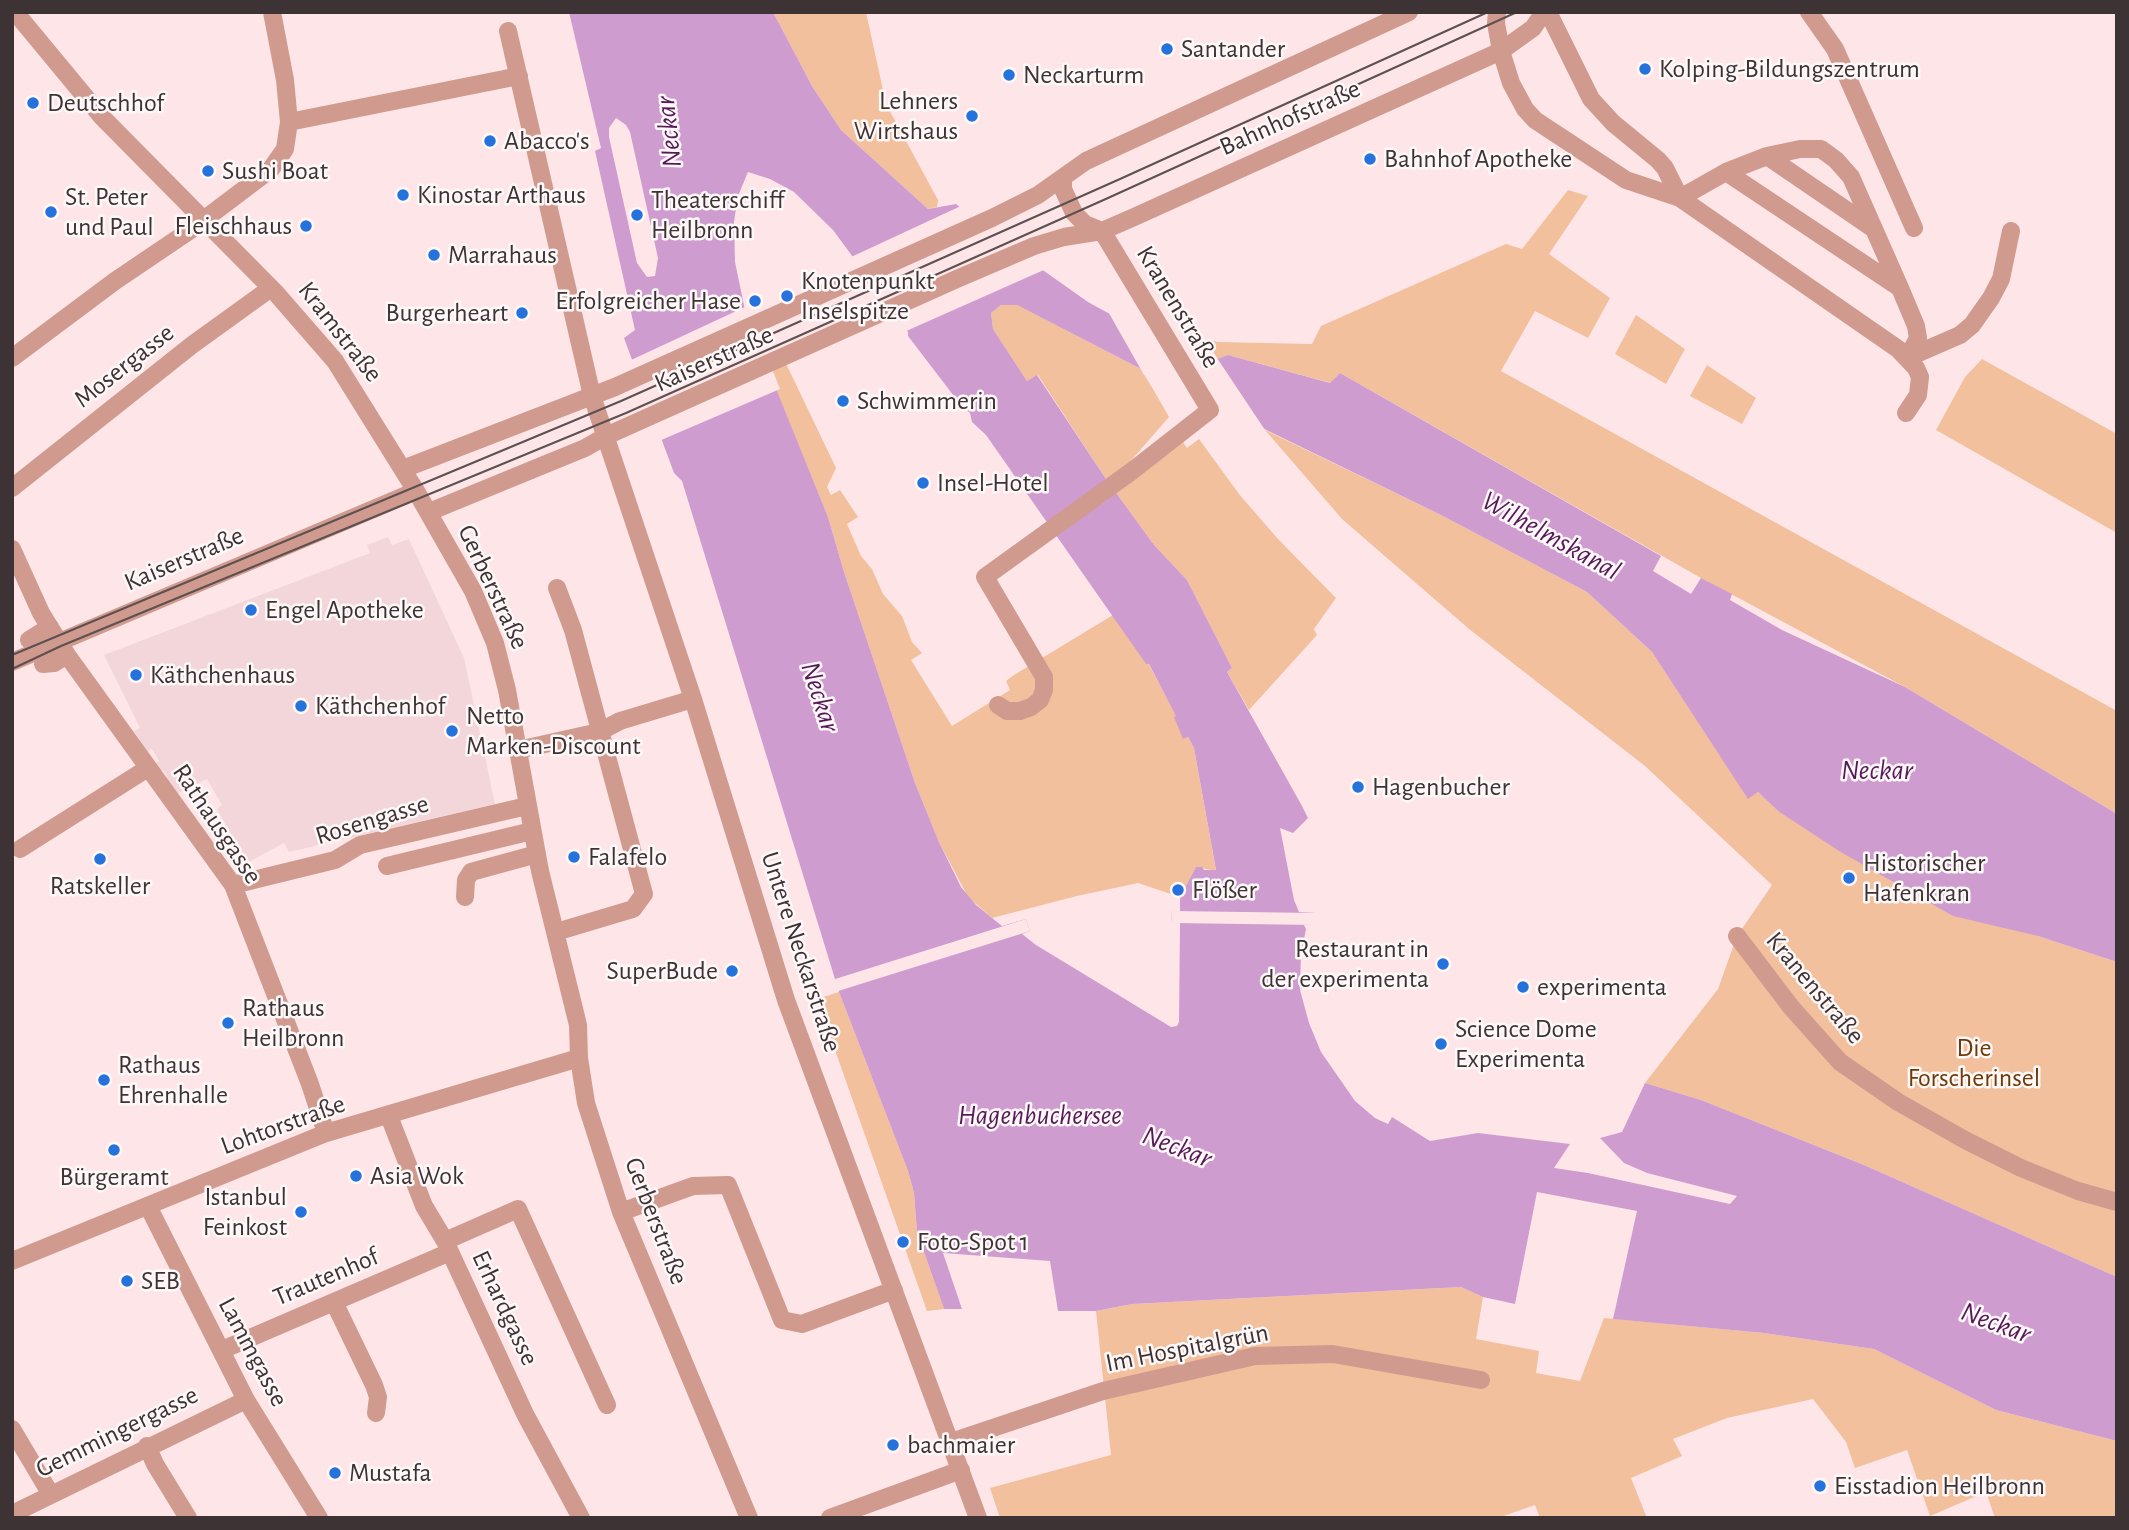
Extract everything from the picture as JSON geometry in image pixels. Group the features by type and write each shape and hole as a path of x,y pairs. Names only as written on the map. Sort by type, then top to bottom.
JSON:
{"street":[{"name":"Kramstraße","path":"15,12 102,117 271,288 335,361 416,491"},
{"path":"12,358 271,169 285,149 289,122 285,80 272,12"},
{"name":"Bahnhofstraße","path":"1063,178 1086,162 1409,12"},
{"path":"1497,12 1496,23 1501,51 1518,97 1535,120 1626,180 1680,198 1908,358 1916,368 1920,386 1906,414"},
{"path":"1546,12 1591,99 1613,123 1658,160 1680,198"},
{"name":"Bahnhofstraße","path":"1102,231 1501,51 1533,28 1546,12"},
{"path":"1809,12 1835,49 1914,228"},
{"name":"Untere Neckarstraße","path":"508,31 592,396 693,699 786,1000 978,1518"},
{"path":"289,122 519,76"},
{"path":"1680,198 1726,172 1767,156 1800,149 1821,149 1836,160 1851,177 1916,326 1918,338 1908,358"},
{"path":"1767,156 1876,231"},
{"path":"1726,172 1900,288"},
{"path":"1063,178 1063,189 1074,213 1085,224 1102,231"},
{"name":"Kaiserstraße","path":"403,469 615,387 992,218 1038,195 1063,178"},
{"name":"Kaiserstraße","path":"429,512 585,448 606,436 1034,246 1065,237 1102,231"},
{"name":"Kranenstraße","path":"998,705 1007,711 1020,711 1031,707 1040,700 1044,690 1044,677 985,577 1132,471 1210,410 1102,231"},
{"path":"1908,358 1953,338 1972,326 2001,279 2011,232"},
{"name":"Mosergasse","path":"12,488 192,345 271,288"},
{"name":"Kaiserstraße","path":"12,662 416,491"},
{"name":"Gerberstraße","path":"416,491 473,592 495,643 507,690 532,831 578,1025 579,1058 586,1103 621,1212 749,1518"},
{"name":"Rathausgasse","path":"12,549 37,604 58,641 233,885 310,1084 326,1133"},
{"path":"556,932 632,909 644,894 573,630 557,588"},
{"path":"29,640 58,641 54,663 43,664"},
{"path":"518,750 599,732 620,721 693,699"},
{"path":"20,849 148,768"},
{"name":"Rosengasse","path":"233,885 335,860 360,845 527,806"},
{"path":"387,866 532,831"},
{"path":"465,897 466,880 471,873 537,854"},
{"name":"Kranenstraße","path":"1737,936 1791,1007 1840,1062 1898,1102 1965,1140 2021,1168 2078,1191 2117,1202"},
{"name":"Lohtorstraße","path":"12,1261 326,1133 579,1058"},
{"name":"Erhardgasse","path":"389,1116 424,1206 448,1246 525,1415 581,1518"},
{"path":"621,1212 693,1186 728,1185 782,1320 803,1324 894,1290"},
{"name":"Lammgasse","path":"148,1206 246,1400 319,1518"},
{"name":"Trautenhof","path":"222,1350 334,1302 518,1209 607,1405"},
{"path":"334,1302 379,1397 376,1413"},
{"name":"Im Hospitalgrün","path":"951,1442 1103,1391 1255,1356 1333,1354 1481,1380"},
{"name":"Gemmingergasse","path":"12,1514 50,1493 246,1400"},
{"path":"12,1429 50,1493"},
{"path":"147,1447 188,1518"},
{"path":"830,1518 961,1469"}],"shaded area":[{"name":"Käthchenhof","path":"388,537 392,545 409,539 464,658 495,804 289,852 284,843 247,863 217,809 222,805 207,779 177,794 164,780 168,777 163,770 159,772 156,763 159,761 152,749 147,752 134,731 140,728 104,655 370,553 367,545"}],"green space":[{"path":"773,12 866,12 886,104 938,200 937,207 928,209 841,130 812,86"},
{"path":"1568,190 1588,196 1549,254 1610,298 1588,338 1535,311 1501,371 2117,711 2117,814 1905,687 1701,578 1340,373 1331,383 1228,355 1218,360 1206,339 1218,342 1312,344 1321,326 1506,244 1522,249"},
{"path":"1001,305 1017,305 1141,369 1169,417 1128,464 1106,479 1038,375 1027,381 993,329 991,313"},
{"path":"1636,315 1685,349 1666,384 1615,354"},
{"path":"780,351 836,468 827,487 831,495 840,490 858,517 847,524 861,556 872,569 883,594 902,616 912,642 922,653 911,660 952,726 1010,690 1006,681 1014,675 1113,615 1146,664 1148,663 1177,717 1184,738 1188,737 1194,748 1216,871 1196,867 1180,897 1138,883 992,918 968,897 939,842 915,783 828,517 763,359"},
{"path":"1982,359 2117,434 2117,533 1936,430 1965,377"},
{"path":"1707,365 1756,398 1742,424 1690,396"},
{"name":"Die Forscherinsel","path":"1265,430 1441,515 1587,592 1652,652 1748,798 1758,792 1778,811 2038,936 2117,962 2117,1277 1864,1165 1701,1100 1645,1083 1718,989 1737,936 1772,885 1645,766 1469,629 1342,519"},
{"path":"1199,439 1239,494 1278,539 1336,598 1314,629 1317,635 1249,710 1227,672 1232,668 1187,580 1154,545 1116,493 1183,442 1187,448"},
{"path":"839,992 908,1171 914,1193 917,1232 944,1309 927,1311 817,999"},
{"path":"1461,1287 1483,1297 1476,1339 1539,1351 1536,1373 1580,1381 1604,1318 1764,1333 1874,1349 1996,1410 2117,1441 2117,1518 1995,1518 1986,1492 1930,1516 1907,1450 1855,1468 1846,1442 1813,1399 1727,1418 1673,1439 1682,1456 1631,1478 1647,1518 1540,1518 1535,1505 1498,1518 1000,1518 990,1488 1111,1455 1096,1311 1132,1304"}],"water":[{"path":"569,12 773,12 812,86 841,130 928,209 956,204 1003,242 1088,302 1218,359 1228,355 1330,383 1340,373 1661,556 1653,571 1691,594 1701,578 1732,594 1730,600 1782,630 1905,687 2117,814 2117,962 2038,936 1953,916 1839,851 1778,811 1758,792 1748,799 1652,652 1587,592 1441,515 1141,369 1017,305 1001,305 991,313 993,329 1027,381 1037,375 1106,479 1154,545 1187,580 1232,668 1227,672 1308,818 1293,833 1280,828 1294,900 1299,912 1316,913 1316,925 1304,925 1306,929 1301,954 1300,990 1321,1052 1355,1101 1375,1118 1388,1124 1392,1117 1430,1141 1478,1133 1570,1144 1554,1168 1730,1204 1737,1196 1647,1173 1624,1163 1600,1138 1622,1132 1645,1083 1701,1100 1864,1165 2117,1277 2117,1441 1996,1410 1874,1349 1764,1333 1613,1319 1637,1211 1537,1192 1515,1304 1483,1297 1461,1287 1132,1304 1096,1311 1058,1311 1050,1261 943,1253 962,1309 944,1309 917,1232 914,1193 908,1171 839,992 682,481 674,473 624,338 635,330 595,151 601,148","holes":["616,118 626,125 630,132 658,258 655,276 647,277 637,263 609,137 609,128","748,172 770,179 794,192 833,230 908,332 908,336 960,404 970,413 972,422 986,435 1146,664 1149,664 1176,716 1174,717 1183,739 1188,737 1194,748 1216,870 1196,867 1180,897 1180,911 1171,911 1172,923 1180,923 1177,1026 1171,1027 1036,945 1022,934 1030,931 1026,919 1002,926 976,905 961,887 915,783 828,517 746,315 735,262 734,222 738,196"]}],"pier":[{"path":"963,205 1046,269 904,332 849,258"},
{"path":"747,306 780,389 659,441 629,361"},
{"path":"1106,308 1215,355 1265,430 1262,432 1144,375"},
{"path":"1171,911 1316,913 1316,925 1172,923"},
{"path":"1026,919 1030,931 835,992 832,980"}],"tram line":[{"path":"12,655 621,401 1488,12"},
{"path":"12,669 61,646 626,413 1517,12"}],"place":[{"name":"Santander","path":"1167,49"},
{"name":"Kolping-Bildungszentrum","path":"1645,69"},
{"name":"Neckarturm","path":"1009,75"},
{"name":"Deutschhof","path":"33,103"},
{"name":"Lehners Wirtshaus","path":"972,116"},
{"name":"Abacco's","path":"490,141"},
{"name":"Bahnhof Apotheke","path":"1370,159"},
{"name":"Sushi Boat","path":"208,171"},
{"name":"Kinostar Arthaus","path":"403,195"},
{"name":"St. Peter und Paul","path":"51,212"},
{"name":"Theaterschiff Heilbronn","path":"637,215"},
{"name":"Fleischhaus","path":"306,226"},
{"name":"Marrahaus","path":"434,255"},
{"name":"Knotenpunkt Inselspitze","path":"787,296"},
{"name":"Erfolgreicher Hase","path":"755,301"},
{"name":"Burgerheart","path":"522,313"},
{"name":"Schwimmerin","path":"843,401"},
{"name":"Insel-Hotel","path":"923,483"},
{"name":"Engel Apotheke","path":"251,610"},
{"name":"Käthchenhaus","path":"136,675"},
{"name":"Käthchenhof","path":"301,706"},
{"name":"Netto Marken-Discount","path":"452,731"},
{"name":"Hagenbucher","path":"1358,787"},
{"name":"Falafelo","path":"574,857"},
{"name":"Ratskeller","path":"100,859"},
{"name":"Historischer Hafenkran","path":"1849,878"},
{"name":"Flößer","path":"1178,890"},
{"name":"Restaurant in der experimenta","path":"1443,964"},
{"name":"SuperBude","path":"732,971"},
{"name":"experimenta","path":"1523,987"},
{"name":"Rathaus Heilbronn","path":"228,1023"},
{"name":"Science Dome Experimenta","path":"1441,1044"},
{"name":"Rathaus Ehrenhalle","path":"104,1080"},
{"name":"Bürgeramt","path":"114,1150"},
{"name":"Asia Wok","path":"356,1176"},
{"name":"Istanbul Feinkost","path":"301,1212"},
{"name":"Foto-Spot 1","path":"903,1242"},
{"name":"SEB","path":"127,1281"},
{"name":"bachmaier","path":"893,1445"},
{"name":"Mustafa","path":"335,1473"},
{"name":"Eisstadion Heilbronn","path":"1820,1486"}],"water label":[{"name":"Neckar","path":"669,132"},
{"name":"Wilhelmskanal","path":"1551,536"},
{"name":"Neckar","path":"820,697"},
{"name":"Neckar","path":"1877,771"},
{"name":"Hagenbuchersee","path":"1040,1116"},
{"name":"Neckar","path":"1177,1147"},
{"name":"Neckar","path":"1996,1323"}]}
